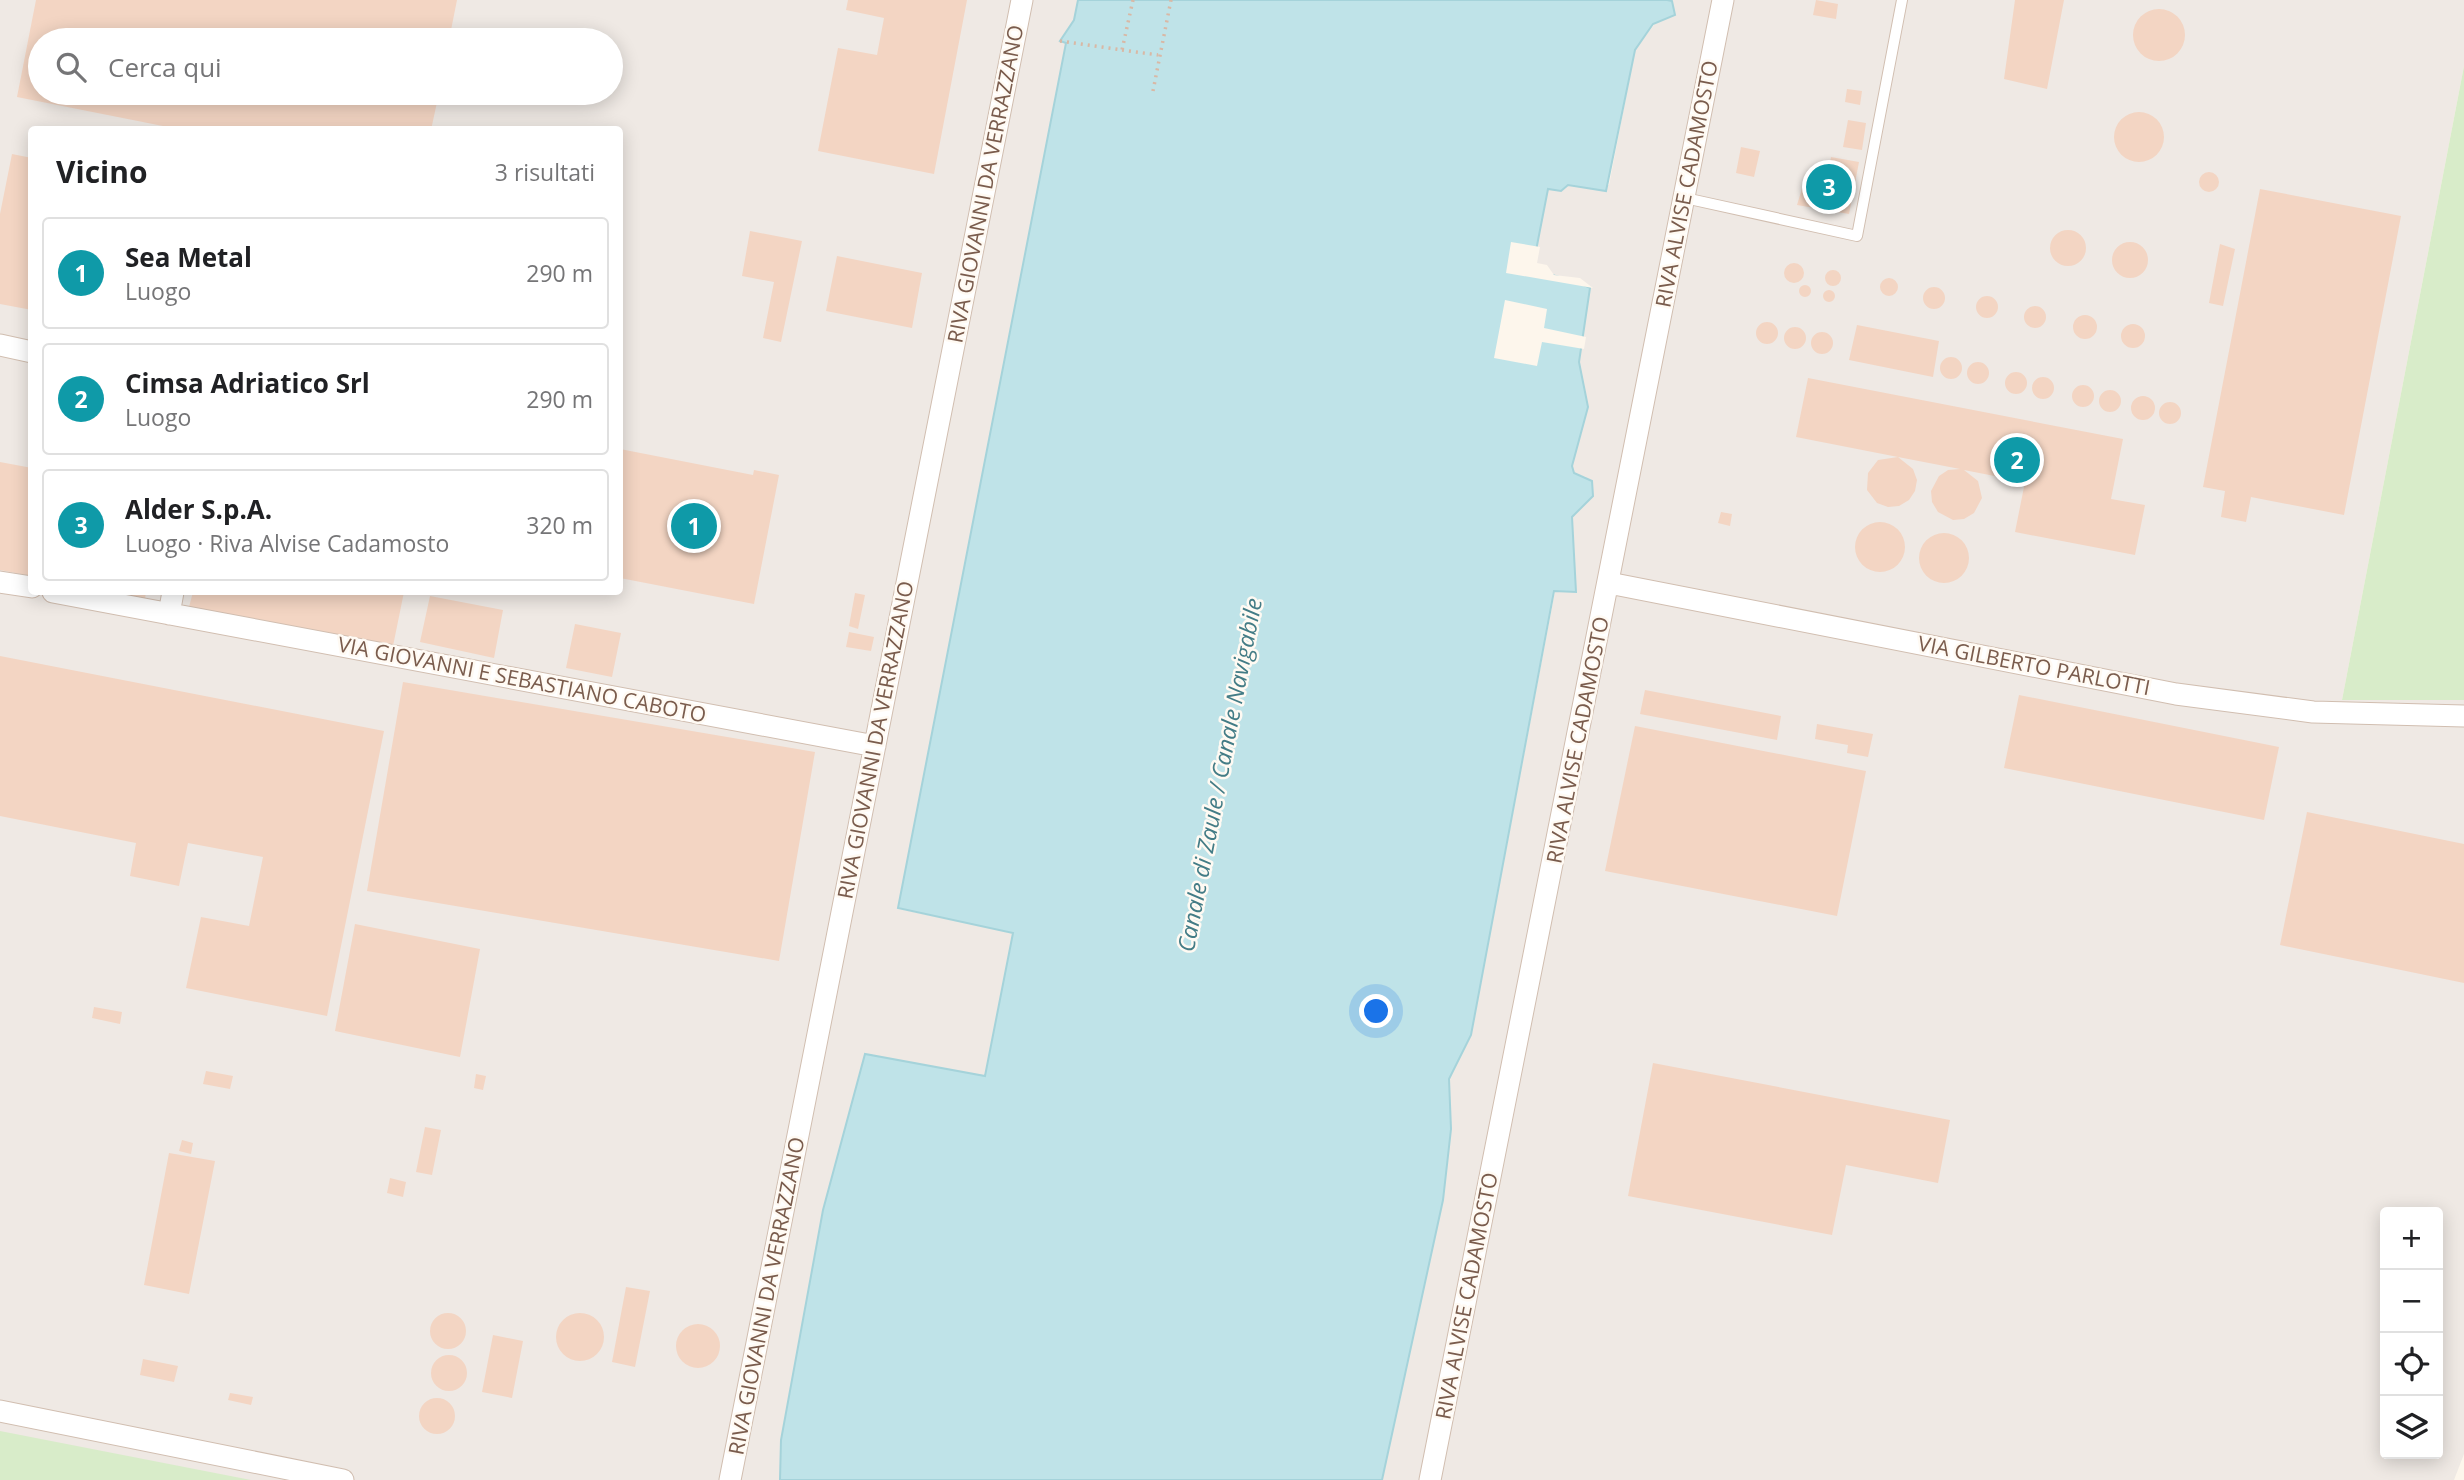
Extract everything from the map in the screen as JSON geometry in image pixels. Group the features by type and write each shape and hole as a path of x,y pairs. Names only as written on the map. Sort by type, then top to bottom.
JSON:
{"street":[{"name":"RIVA GIOVANNI DA VERRAZZANO","path":"730,1480 1022,0"},
{"name":"RIVA ALVISE CADAMOSTO","path":"1430,1480 1723,0"},
{"path":"0,345 28,351"},
{"path":"0,582 28,586"},
{"name":"VIA GILBERTO PARLOTTI","path":"1609,583 2176,694 2313,712 2464,716"},
{"name":"VIA GIOVANNI E SEBASTIANO CABOTO","path":"69,595 875,746"},
{"path":"169,614 172,595"},
{"path":"0,1411 343,1480"}],"lane":[{"path":"1685,198 1857,236 1902,0"}],"path":[{"path":"1122,50 1133,0"},
{"path":"1153,90 1171,0"},
{"path":"1060,41 1158,55"}],"shaded area":[{"path":"0,0 1078,0 1074,20 1060,40 1066,42 899,909 1013,933 985,1076 865,1054 823,1210 781,1440 780,1480 0,1480"},
{"path":"1667,0 2464,0 2464,66 2342,700 2464,700 2464,1454 2454,1480 1382,1480 1443,1200 1451,1129 1449,1079 1471,1035 1555,591 1576,592 1572,517 1586,477 1573,473 1572,466 1588,408 1579,362 1590,288 1551,278 1533,266 1548,189 1561,191 1568,185 1609,185 1635,50 1672,1"}],"green space":[{"path":"2464,66 2464,700 2342,700"},
{"path":"0,1431 251,1480 0,1480"}],"water":[{"name":"Canale di Zaule / Canale Navigabile","path":"1078,0 1667,0 1672,1 1675,15 1653,24 1635,50 1606,191 1568,185 1561,191 1548,189 1533,266 1590,288 1579,362 1588,407 1572,466 1574,473 1592,481 1593,496 1572,517 1576,592 1554,591 1471,1035 1449,1079 1451,1129 1443,1200 1382,1480 780,1480 781,1440 823,1210 865,1054 985,1076 1013,933 898,908 1066,43 1060,41 1074,20"}],"pier":[{"path":"1511,242 1540,247 1537,263 1547,265 1554,275 1580,278 1593,288 1506,273"},
{"path":"1505,300 1547,309 1544,328 1586,337 1584,349 1542,342 1537,366 1494,358"}],"building":[{"path":"36,0 457,0 451,28 31,28"},
{"path":"848,0 967,0 934,174 818,151 838,48 877,55 884,18 846,10"},
{"path":"1816,0 1838,4 1836,19 1813,15"},
{"path":"2015,0 2064,0 2047,89 2004,79"},
{"path":"2159,9 2169,11 2177,17 2183,25 2183,45 2177,53 2169,59 2159,61 2149,59 2141,53 2135,45 2133,35 2135,25 2141,17 2149,11"},
{"path":"28,41 28,99 17,97"},
{"path":"1847,89 1862,91 1860,105 1845,102"},
{"path":"57,105 436,105 432,126 163,126"},
{"path":"2139,112 2157,119 2164,137 2157,155 2139,162 2121,155 2114,137 2121,119"},
{"path":"1848,120 1866,123 1862,150 1843,147"},
{"path":"1741,147 1760,151 1754,177 1736,173"},
{"path":"12,154 28,157 28,309 0,304 0,214"},
{"path":"1831,157 1859,162 1849,214 1797,205 1804,182 1826,185"},
{"path":"2209,172 2216,175 2219,182 2216,189 2209,192 2202,189 2199,182 2202,175"},
{"path":"2260,189 2401,216 2344,515 2251,497 2246,522 2221,517 2225,491 2203,487"},
{"path":"2068,230 2081,235 2086,248 2081,261 2068,266 2055,261 2050,248 2055,235"},
{"path":"750,231 802,241 781,342 763,338 774,282 742,276"},
{"path":"2130,242 2143,247 2148,260 2143,273 2130,278 2117,273 2112,260 2117,247"},
{"path":"2220,244 2235,249 2223,306 2209,303"},
{"path":"837,256 922,273 912,328 826,311"},
{"path":"1794,263 1801,266 1804,273 1801,280 1794,283 1787,280 1784,273 1787,266"},
{"path":"1833,270 1839,272 1839,284 1833,286 1827,284 1825,278 1827,272"},
{"path":"1889,278 1897,283 1898,287 1893,295 1889,296 1881,291 1880,287 1885,279"},
{"path":"1800,286 1810,286 1810,296 1800,296"},
{"path":"1930,287 1938,287 1945,294 1945,302 1938,309 1930,309 1923,302 1923,294"},
{"path":"1829,290 1835,296 1829,302 1823,296"},
{"path":"1983,296 1991,296 1998,303 1998,311 1991,318 1983,318 1976,311 1976,303"},
{"path":"2035,306 2043,309 2046,317 2043,325 2035,328 2027,325 2024,317 2027,309"},
{"path":"2085,315 2096,322 2097,327 2090,338 2085,339 2074,332 2073,327 2080,316"},
{"path":"1767,322 1775,325 1778,333 1775,341 1767,344 1759,341 1756,333 1759,325"},
{"path":"2133,324 2141,328 2145,336 2141,344 2133,348 2125,344 2121,336 2125,328"},
{"path":"1857,325 1939,341 1933,377 1849,360"},
{"path":"1795,327 1803,330 1806,338 1803,346 1795,349 1787,346 1784,338 1787,330"},
{"path":"1822,332 1830,335 1833,343 1830,351 1822,354 1814,351 1811,343 1814,335"},
{"path":"1947,357 1955,357 1962,364 1962,372 1955,379 1947,379 1940,372 1940,364"},
{"path":"1978,362 1986,365 1989,373 1986,381 1978,384 1970,381 1967,373 1970,365"},
{"path":"2016,372 2024,375 2027,383 2024,391 2016,394 2008,391 2005,383 2008,375"},
{"path":"2043,377 2051,380 2054,388 2051,396 2043,399 2035,396 2032,388 2035,380"},
{"path":"1808,378 2123,439 2111,499 2145,505 2135,555 2015,532 2025,482 1964,470 1978,481 1982,498 1974,513 1964,519 1953,520 1938,512 1932,502 1931,491 1939,476 1948,470 1960,469 1796,437"},
{"path":"2083,385 2091,388 2094,396 2091,404 2083,407 2075,404 2072,396 2075,388"},
{"path":"2110,390 2118,393 2121,401 2118,409 2110,412 2102,409 2099,401 2102,393"},
{"path":"2143,396 2151,400 2155,408 2151,416 2143,420 2135,416 2131,408 2135,400"},
{"path":"2166,402 2174,402 2181,409 2181,417 2174,424 2166,424 2159,417 2159,409"},
{"path":"623,450 753,475 754,470 779,475 754,604 623,579"},
{"path":"1898,457 1913,469 1917,480 1915,491 1909,500 1899,506 1888,507 1877,503 1867,490 1868,473 1878,460"},
{"path":"0,462 28,467 28,575 0,570"},
{"path":"1721,512 1732,514 1730,526 1718,523"},
{"path":"1880,522 1898,529 1905,547 1898,565 1880,572 1862,565 1855,547 1862,529"},
{"path":"1944,533 1962,540 1969,558 1962,576 1944,583 1926,576 1919,558 1926,540"},
{"path":"855,593 865,595 858,629 849,626"},
{"path":"127,595 146,595 145,599"},
{"path":"192,595 403,595 393,646 189,607"},
{"path":"430,596 503,610 494,658 420,642"},
{"path":"575,624 621,633 612,677 566,668"},
{"path":"849,632 874,637 871,651 846,647"},
{"path":"0,656 384,731 327,1016 186,988 201,917 249,926 263,857 188,843 179,886 130,876 136,843 0,816"},
{"path":"403,682 815,752 779,961 367,891"},
{"path":"1645,690 1781,716 1777,740 1640,714"},
{"path":"2019,695 2279,747 2264,820 2004,768"},
{"path":"1817,724 1873,734 1868,757 1847,753 1848,745 1815,739"},
{"path":"1635,726 1866,771 1837,916 1605,871"},
{"path":"2307,812 2464,844 2464,983 2280,945"},
{"path":"355,924 480,949 460,1057 335,1031"},
{"path":"94,1007 122,1012 120,1024 92,1018"},
{"path":"1653,1063 1950,1120 1938,1183 1846,1165 1832,1235 1628,1196"},
{"path":"206,1071 233,1076 230,1089 203,1084"},
{"path":"476,1074 486,1076 483,1090 474,1088"},
{"path":"425,1127 441,1130 432,1175 416,1172"},
{"path":"182,1140 193,1143 191,1154 179,1151"},
{"path":"169,1153 215,1161 189,1294 144,1285"},
{"path":"390,1178 406,1182 403,1197 387,1193"},
{"path":"626,1287 650,1291 635,1367 612,1362"},
{"path":"448,1313 461,1318 466,1331 461,1344 448,1349 435,1344 430,1331 435,1318"},
{"path":"580,1313 597,1320 604,1337 597,1354 580,1361 563,1354 556,1337 563,1320"},
{"path":"698,1324 714,1330 720,1346 714,1362 698,1368 682,1362 676,1346 682,1330"},
{"path":"493,1335 523,1341 512,1398 482,1392"},
{"path":"449,1355 462,1360 467,1373 462,1386 449,1391 436,1386 431,1373 436,1360"},
{"path":"143,1359 178,1366 174,1382 140,1375"},
{"path":"230,1393 253,1397 251,1405 228,1400"},
{"path":"437,1398 450,1403 455,1416 450,1429 437,1434 424,1429 419,1416 424,1403"}],"place":[{"name":"Alder S.p.A.","path":"1829,187"},
{"name":"Cimsa Adriatico Srl","path":"2017,460"},
{"name":"Sea Metal","path":"694,526"}]}
